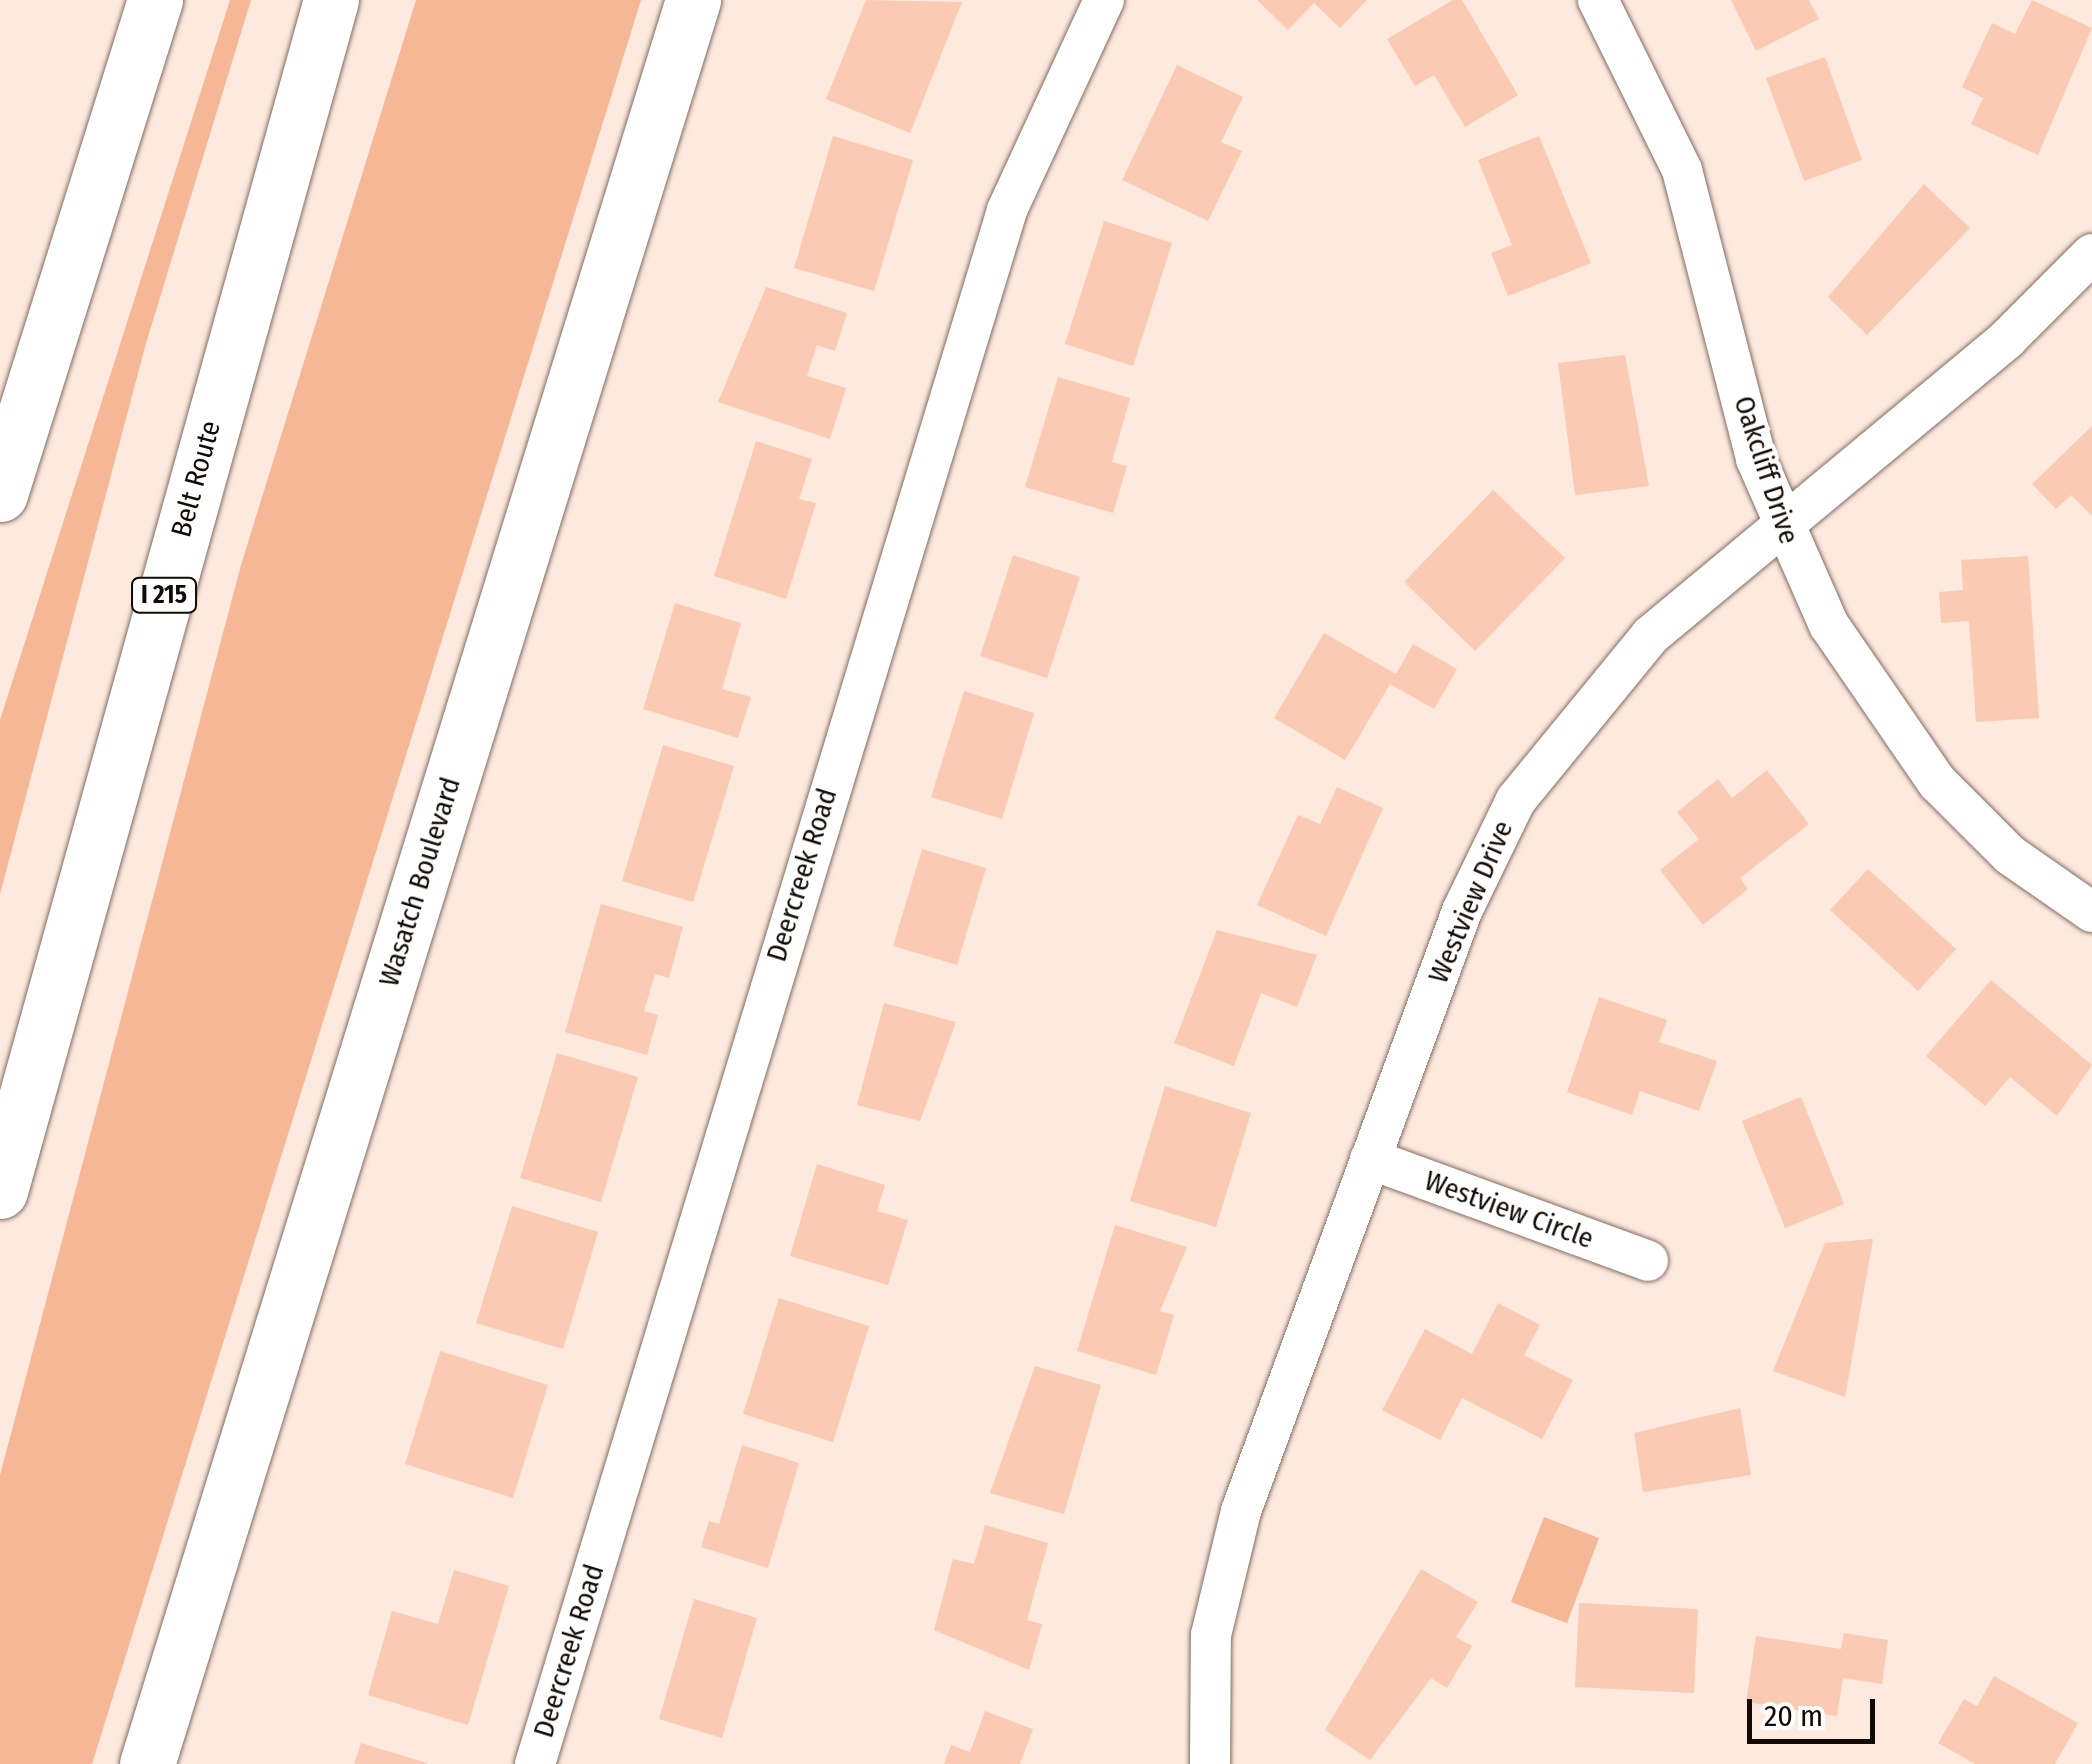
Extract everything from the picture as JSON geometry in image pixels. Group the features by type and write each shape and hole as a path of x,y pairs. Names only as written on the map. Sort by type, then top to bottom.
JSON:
{"main road":[{"path":"0,494 155,0"},
{"name":"Belt Route","path":"0,1190 331,0"},
{"name":"Wasatch Boulevard","path":"147,1764 692,0"}],"street":[{"name":"Deercreek Road","path":"535,1764 1006,210 1104,0"},
{"name":"Oakcliff Drive","path":"1598,0 1682,170 1778,525 1864,682 1937,782 2010,855 2092,912"},
{"name":"Westview Drive","path":"1210,1764 1210,1651 1222,1572 1462,910 1516,800 1638,649 1778,525 2006,339 2092,254"},
{"name":"Westview Circle","path":"1370,1159 1648,1260"}],"shaded area":[{"path":"230,0 251,0 146,343 0,894 0,720"},
{"path":"416,0 641,0 92,1764 0,1764 0,1475 241,565"},
{"path":"1544,1517 1599,1538 1567,1623 1511,1602"}],"building":[{"path":"866,0 962,2 910,133 826,99"},
{"path":"1257,0 1367,0 1340,28 1314,3 1288,30"},
{"path":"1453,0 1462,0 1518,95 1465,127 1434,75 1415,86 1387,39"},
{"path":"1731,0 1809,0 1819,19 1756,51"},
{"path":"2032,0 2092,28 2038,155 1971,124 1983,98 1962,87 1992,23 2015,34"},
{"path":"1825,57 1862,160 1804,181 1766,78"},
{"path":"1177,65 1243,97 1221,142 1242,151 1208,221 1122,180"},
{"path":"833,136 913,160 874,291 794,268"},
{"path":"1539,136 1591,263 1508,296 1491,253 1512,245 1478,160"},
{"path":"1924,184 1970,228 1867,335 1828,297"},
{"path":"1104,221 1172,243 1133,366 1065,344"},
{"path":"766,287 847,313 835,351 817,345 807,376 846,388 830,439 718,402"},
{"path":"1625,355 1649,486 1575,495 1558,363"},
{"path":"1058,377 1130,398 1112,462 1127,466 1113,513 1025,487"},
{"path":"2092,426 2092,516 2071,495 2056,509 2032,484"},
{"path":"756,441 812,459 799,499 816,503 786,599 714,576"},
{"path":"1493,490 1565,558 1475,651 1404,582"},
{"path":"1013,555 1080,577 1047,678 980,656"},
{"path":"2028,556 2039,718 1976,722 1969,621 1941,623 1939,592 1963,590 1961,560"},
{"path":"675,603 741,623 722,689 751,697 738,738 643,709"},
{"path":"1324,633 1396,674 1413,644 1457,669 1434,709 1390,684 1345,760 1274,718"},
{"path":"964,691 1034,713 1002,819 931,797"},
{"path":"663,745 734,766 693,902 622,881"},
{"path":"1767,770 1809,824 1740,878 1748,889 1703,925 1660,870 1699,839 1677,812 1718,779 1732,798"},
{"path":"1337,787 1383,808 1326,936 1257,905 1298,815 1320,824"},
{"path":"922,849 986,868 957,965 893,946"},
{"path":"1868,869 1956,949 1918,991 1830,910"},
{"path":"601,904 683,927 669,978 655,974 644,1011 658,1015 647,1055 565,1032"},
{"path":"1217,930 1317,955 1297,1007 1261,993 1234,1066 1174,1043"},
{"path":"1991,980 2092,1065 2057,1116 2010,1077 1985,1106 1926,1056"},
{"path":"1599,997 1667,1020 1659,1042 1717,1061 1699,1111 1640,1091 1632,1115 1567,1092"},
{"path":"884,1003 956,1022 920,1121 857,1105"},
{"path":"557,1053 638,1077 601,1202 520,1178"},
{"path":"1165,1086 1251,1113 1216,1227 1130,1201"},
{"path":"1801,1097 1844,1204 1785,1228 1742,1121"},
{"path":"817,1164 885,1185 877,1211 908,1220 888,1285 790,1256"},
{"path":"512,1206 598,1232 563,1349 476,1323"},
{"path":"1115,1225 1187,1247 1160,1311 1174,1315 1156,1375 1077,1351"},
{"path":"1873,1239 1845,1397 1773,1371 1825,1243"},
{"path":"779,1298 869,1326 833,1442 743,1414"},
{"path":"1498,1303 1540,1325 1524,1355 1573,1380 1542,1439 1462,1398 1440,1440 1382,1410 1425,1329 1472,1354"},
{"path":"440,1351 548,1385 513,1498 405,1464"},
{"path":"1035,1366 1101,1385 1064,1514 990,1493"},
{"path":"1740,1408 1751,1475 1643,1492 1634,1433"},
{"path":"742,1445 799,1463 768,1568 701,1547 709,1521 719,1524"},
{"path":"985,1525 1048,1543 1027,1620 1042,1624 1029,1670 934,1630 953,1559 974,1564"},
{"path":"1421,1569 1478,1602 1456,1637 1472,1646 1447,1688 1431,1678 1370,1760 1325,1730"},
{"path":"454,1570 509,1586 468,1725 368,1695 392,1611 438,1624"},
{"path":"694,1599 757,1618 722,1738 659,1719"},
{"path":"1579,1603 1698,1609 1694,1693 1575,1687"},
{"path":"1844,1633 1888,1640 1882,1684 1843,1678 1837,1716 1746,1702 1756,1636 1841,1649"},
{"path":"1994,1676 2078,1723 2055,1764 1975,1764 1938,1743 1964,1699 1977,1706"},
{"path":"985,1711 1033,1729 1020,1764 944,1764 951,1745 970,1752"},
{"path":"361,1743 427,1763 427,1764 354,1764"}]}
